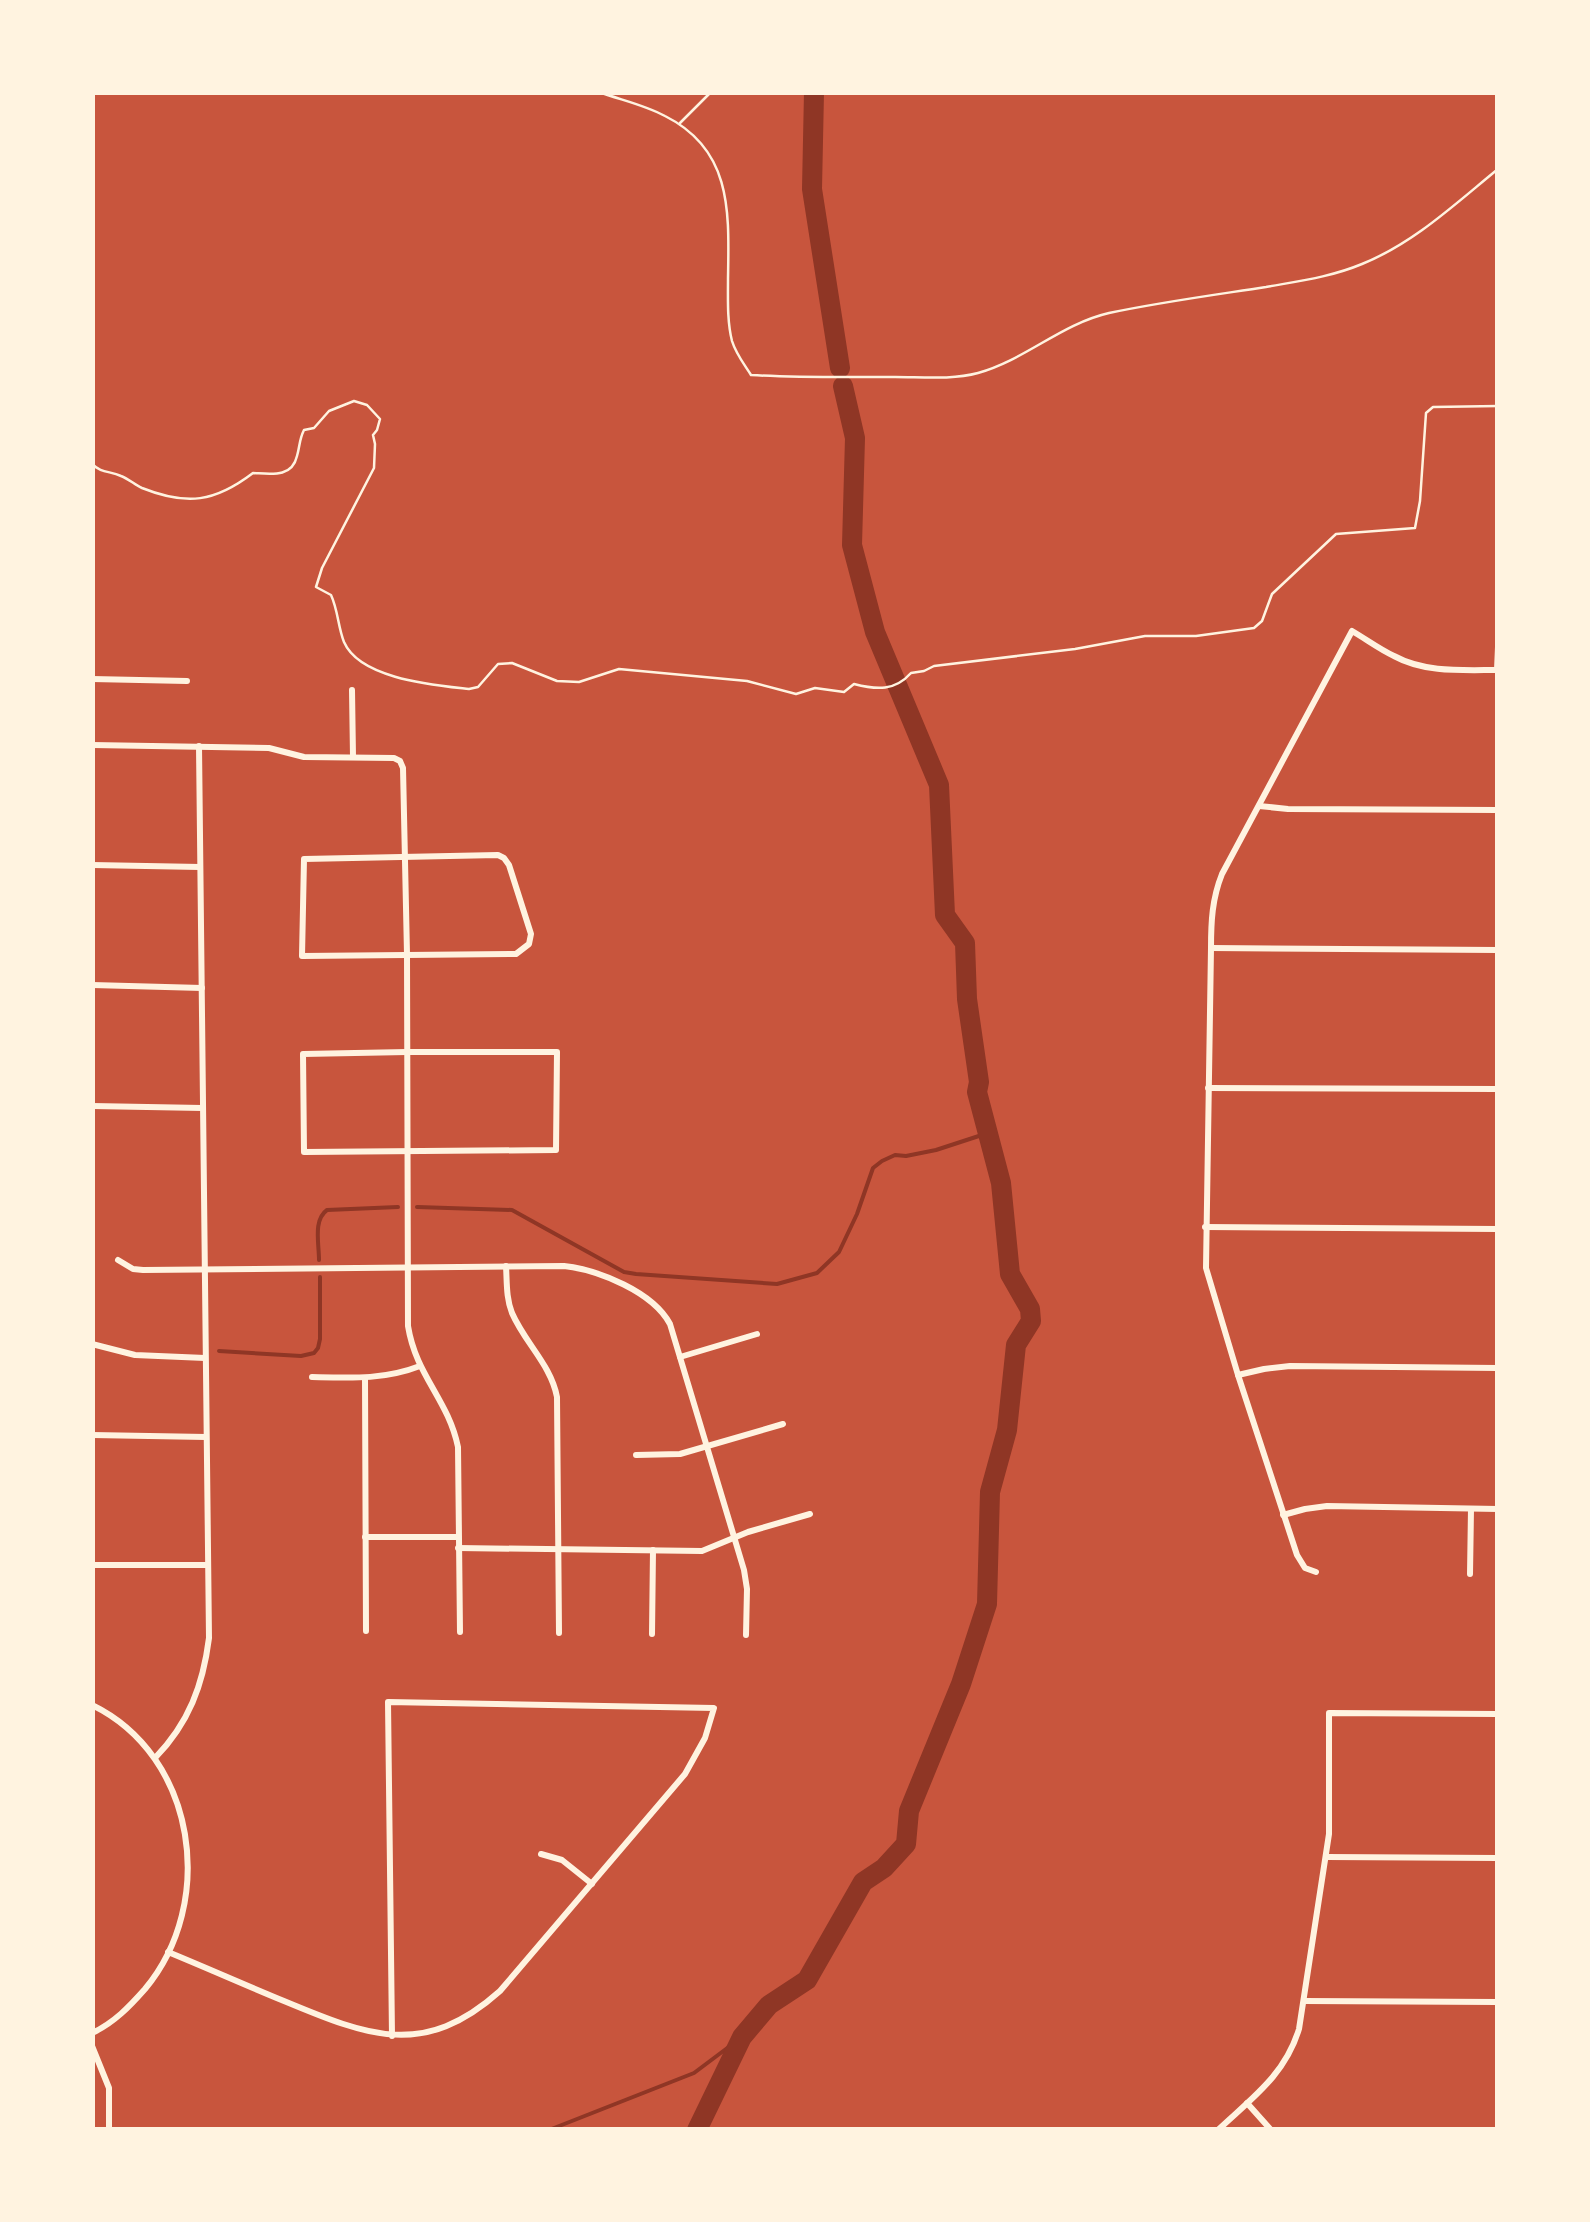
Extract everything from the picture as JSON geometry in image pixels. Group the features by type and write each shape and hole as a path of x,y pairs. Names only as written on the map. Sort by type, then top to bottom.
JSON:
{"street":[{"path":"1316,1572 1301,1563 1283,1515 1208,1282 1204,1255 1210,948 1215,892 1352,631 1394,657 1450,670 1497,670 1498,648"},
{"path":"92,679 187,681"},
{"path":"352,690 353,757"},
{"path":"92,745 271,748 304,757 394,758 403,768 408,1326 420,1366 454,1427 459,1457 460,1632"},
{"path":"155,1758 184,1723 202,1676 208,1638 200,746"},
{"path":"1258,806 1498,810"},
{"path":"405,856 504,858 531,934 530,944 516,954 302,956 304,859 405,856"},
{"path":"92,865 200,866"},
{"path":"1210,948 1498,950"},
{"path":"92,985 202,988"},
{"path":"407,1052 557,1052 556,1150 304,1152 303,1054 407,1052"},
{"path":"1208,1088 1498,1090"},
{"path":"92,1106 202,1108"},
{"path":"1205,1226 1498,1229"},
{"path":"118,1260 133,1269 204,1270 564,1266 610,1278 660,1310 670,1324 744,1570 746,1635"},
{"path":"506,1266 510,1309 555,1384 557,1397 559,1633"},
{"path":"680,1357 757,1334"},
{"path":"92,1344 136,1355 205,1358"},
{"path":"312,1377 389,1376 420,1366"},
{"path":"1238,1375 1290,1366 1498,1368"},
{"path":"364,1378 366,1631"},
{"path":"636,1455 680,1454 783,1424"},
{"path":"92,1435 206,1436"},
{"path":"1283,1515 1327,1506 1498,1509"},
{"path":"1470,1574 1471,1509"},
{"path":"458,1548 702,1550 810,1514"},
{"path":"365,1537 458,1537"},
{"path":"652,1634 653,1550"},
{"path":"92,1564 206,1566"},
{"path":"168,1952 349,2028 392,2036 444,2028 482,2008 500,1991 686,1774 714,1708 388,1702 392,2036"},
{"path":"92,1705 132,1731 155,1758 174,1796 188,1852 186,1901 168,1952 155,1976 132,2003 92,2033"},
{"path":"1218,2130 1270,2081 1286,2061 1300,2029 1327,1856 1329,1713 1498,1714"},
{"path":"541,1854 562,1860 592,1884"},
{"path":"1327,1856 1498,1858"},
{"path":"1304,2001 1498,2002"},
{"path":"92,2046 109,2088 109,2130"},
{"path":"1247,2103 1271,2130"}],"lane":[{"path":"599,92 679,124 710,154 724,192 732,341 751,374 796,378 976,374 1067,328 1106,314 1332,275 1389,252 1437,219 1498,168"},
{"path":"679,124 711,92"}],"path":[{"path":"92,464 140,488 174,499 198,500 232,490 253,473 279,474 291,469 297,461 304,430 314,428 329,411 354,402 367,405 380,419 373,435 374,468 316,587 332,596 345,646 370,668 413,682 469,689 478,686 498,664 512,663 558,681 579,682 619,669 747,682 796,694 815,688 844,692 854,684 897,686 911,672 934,666 1075,649 1145,636 1196,636 1254,628 1262,621 1272,594 1336,534 1415,528 1426,413 1432,407 1498,406"}],"waterway":[{"path":"814,92 812,189 840,368"},
{"path":"697,2130 742,2037 769,2005 807,1980 863,1882 884,1868 906,1844 909,1811 961,1684 987,1604 990,1492 1007,1430 1016,1345 1031,1321 1030,1309 1010,1274 1001,1183 977,1092 965,943 945,915 939,785 875,632 852,545 855,438 843,386"},
{"path":"417,1207 512,1210 624,1272 777,1284 817,1273 839,1252 873,1168 882,1161 895,1155 936,1150 988,1133"},
{"path":"319,1260 318,1226 327,1210 398,1207"},
{"path":"219,1351 301,1356 314,1353 320,1339 320,1277"},
{"path":"549,2130 694,2073 742,2037"}]}
